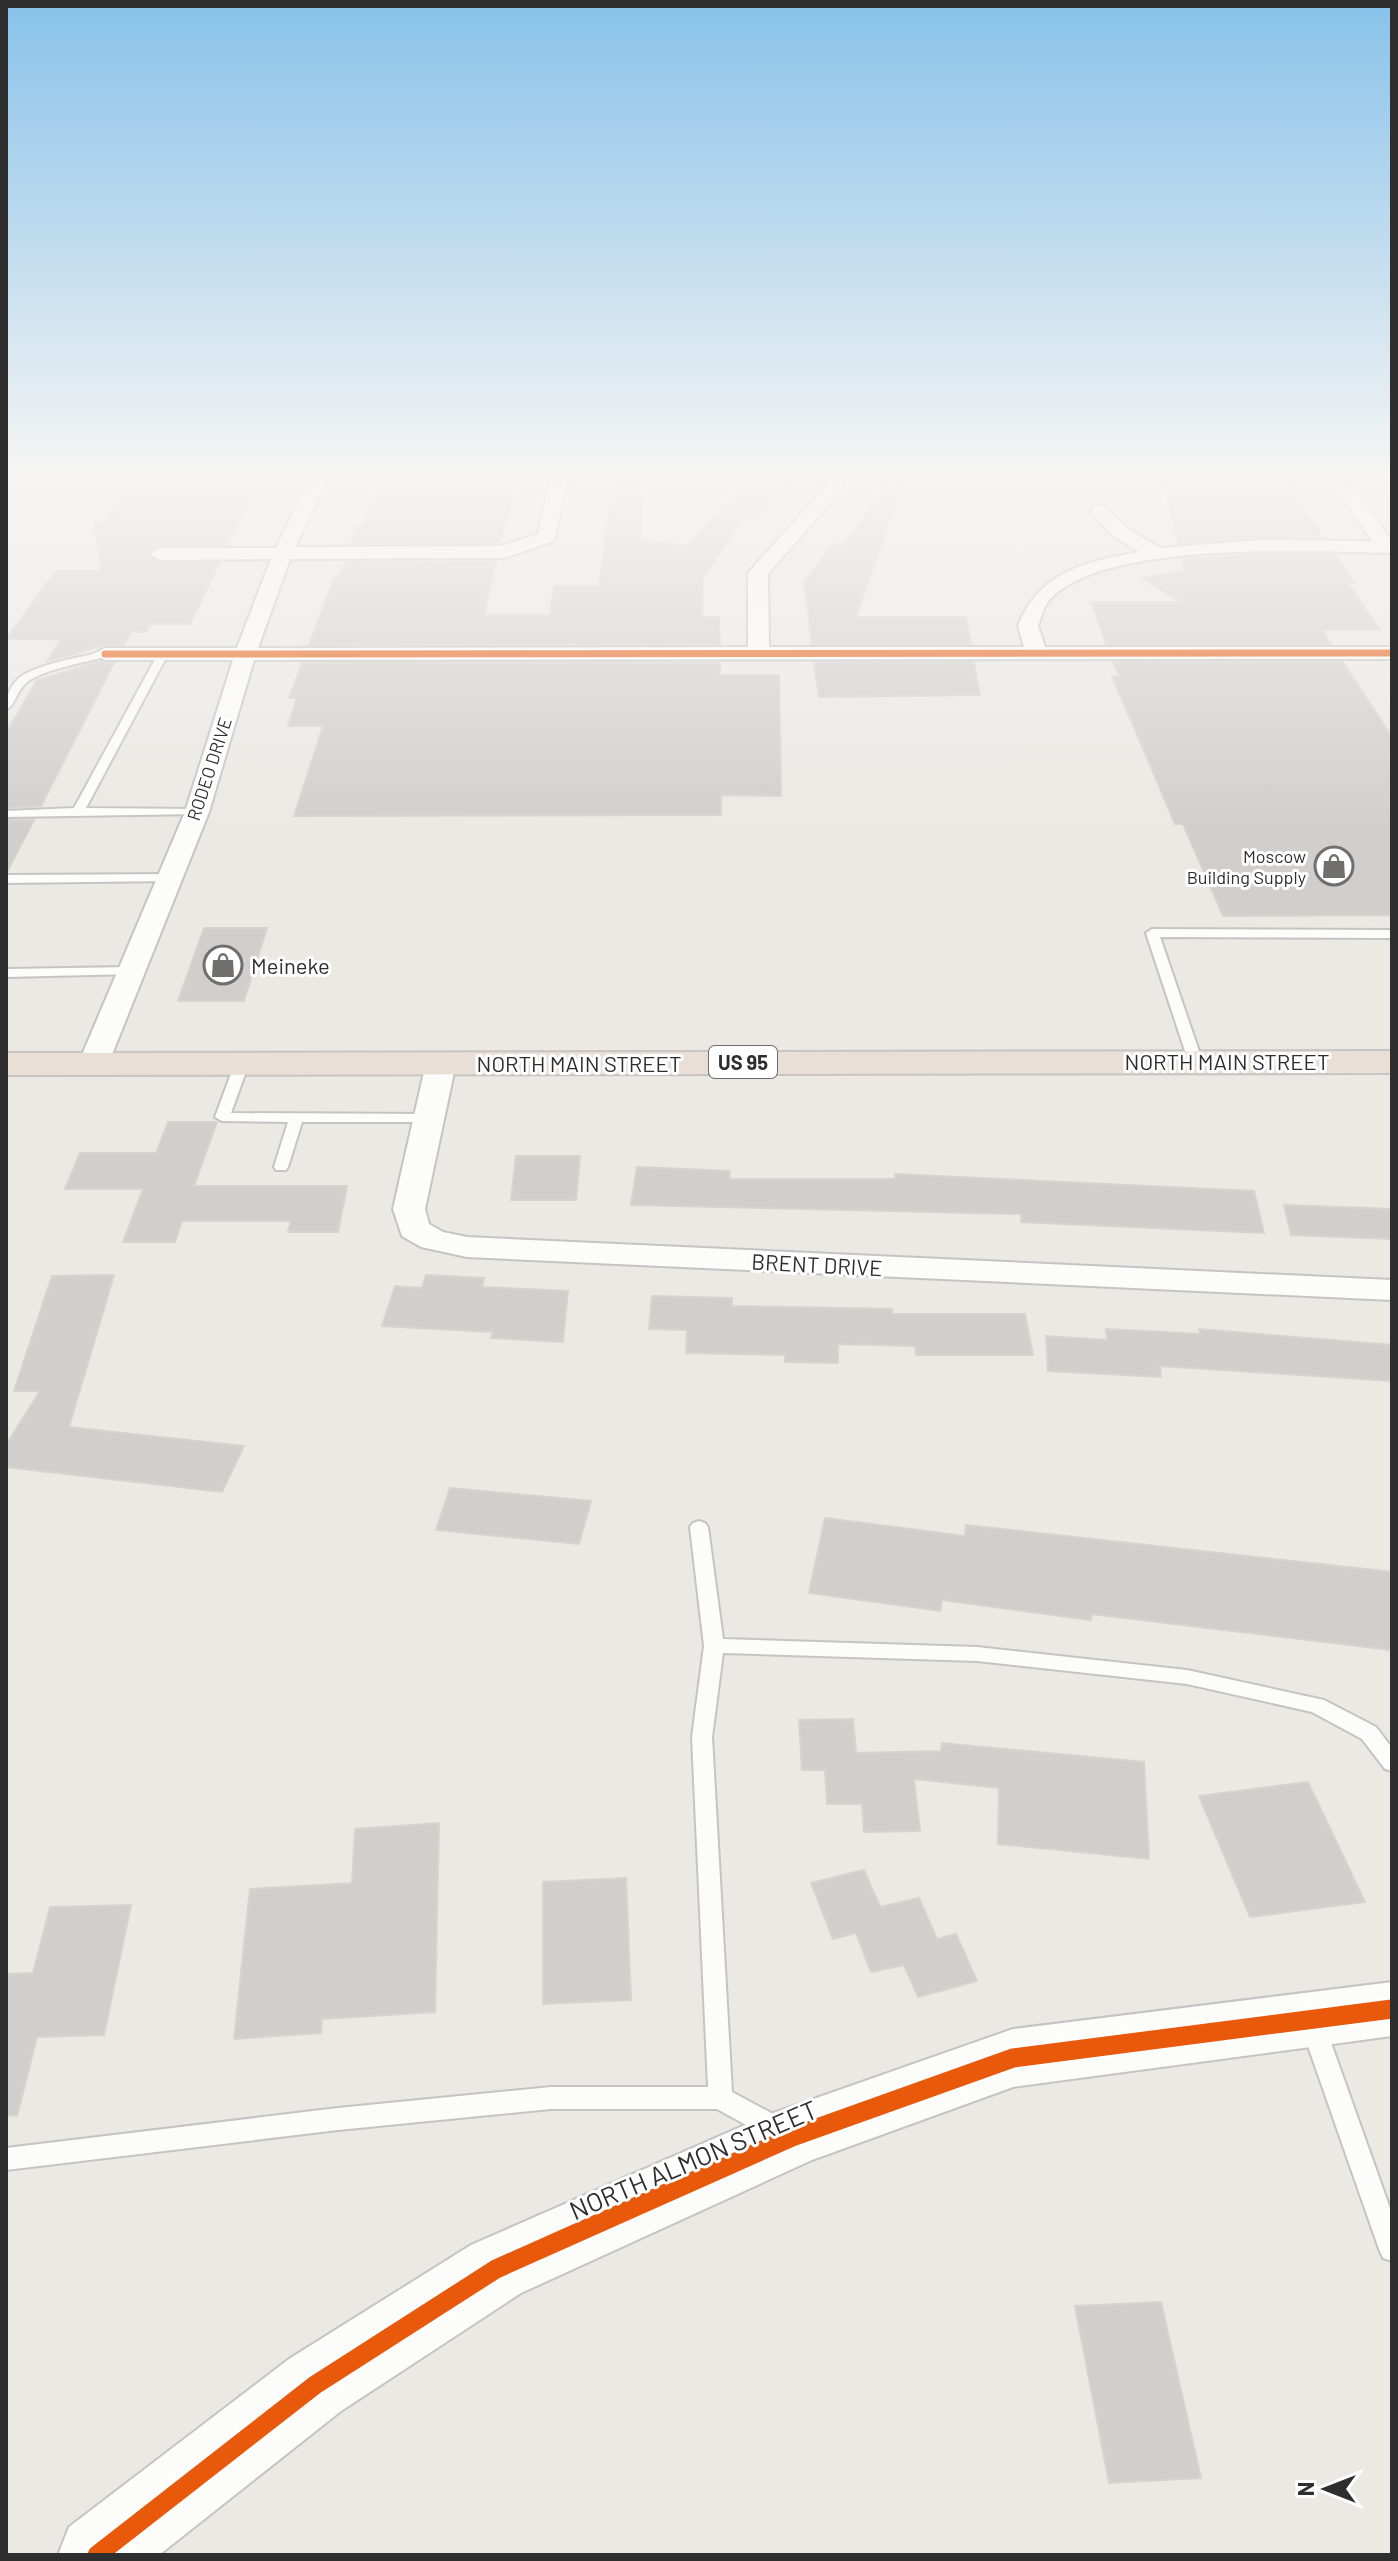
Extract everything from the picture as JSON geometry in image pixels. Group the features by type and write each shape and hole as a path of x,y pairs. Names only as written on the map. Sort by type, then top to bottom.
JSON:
{"highway":[{"name":"NORTH MAIN STREET","path":"6,1064 1392,1062"}],"street":[{"name":"RODEO DRIVE","path":"94,1062 197,812 245,655 268,594"},
{"path":"758,594 759,653"},
{"path":"1037,653 1028,626 1040,599 1048,594"},
{"path":"105,654 1392,653"},
{"name":"BRENT DRIVE","path":"441,1063 409,1209 414,1229 433,1240 467,1247 1392,1290"},
{"name":"NORTH ALMON STREET","path":"97,2555 315,2385 496,2269 792,2137 1013,2058 1392,2009"}],"lane":[{"path":"6,707 20,682 33,674 105,654"},
{"path":"78,811 163,654"},
{"path":"6,814 197,812"},
{"path":"6,879 170,878"},
{"path":"1195,1060 1152,933 1392,934"},
{"path":"6,973 130,971"},
{"path":"242,1063 222,1117 430,1118"},
{"path":"281,1167 296,1118"},
{"path":"699,1527 714,1646 702,1737 720,2098"},
{"path":"714,1646 977,1654 1187,1677 1317,1705 1369,1733 1392,1763"},
{"path":"1311,2021 1392,2249"},
{"path":"6,2159 338,2119 551,2098 720,2098 792,2137"}],"building":[{"path":"39,594 205,594 190,624 150,624 146,632 131,632 124,645 105,645 47,662 61,639 6,639"},
{"path":"328,594 489,594 484,615 550,615 553,594 703,594 702,617 719,617 720,644 309,645"},
{"path":"805,594 864,594 856,617 966,617 971,644 812,644"},
{"path":"1167,594 1355,594 1380,630 1322,630 1331,644 1106,644 1091,602 1180,602"},
{"path":"101,661 114,663 41,806 6,808 6,733 37,680"},
{"path":"814,662 974,662 980,695 819,697"},
{"path":"1113,662 1343,662 1392,737 1392,915 1223,916 1183,824 1175,824 1112,676 1119,676"},
{"path":"302,663 720,663 720,675 779,675 781,796 721,795 721,815 294,816 323,726 288,726 297,698 289,698"},
{"path":"6,820 34,820 7,872 6,872"},
{"name":"Meineke","path":"204,928 267,928 244,1001 178,1001"},
{"path":"168,1122 217,1122 194,1186 347,1186 338,1232 288,1232 291,1221 182,1221 175,1242 123,1242 143,1189 65,1189 80,1153 156,1153"},
{"path":"516,1156 580,1156 576,1200 511,1200"},
{"path":"637,1167 730,1171 729,1179 895,1179 895,1174 1254,1191 1264,1233 1021,1222 1021,1214 631,1205"},
{"path":"1284,1205 1392,1209 1392,1239 1291,1235"},
{"path":"114,1275 69,1427 244,1446 222,1492 6,1467 6,1445 40,1391 14,1391 52,1276"},
{"path":"426,1275 484,1278 482,1287 568,1291 563,1342 491,1338 493,1332 382,1326 395,1286 422,1288"},
{"path":"652,1296 732,1298 732,1306 892,1309 892,1314 1025,1314 1033,1355 916,1355 915,1346 838,1344 838,1363 785,1362 785,1355 686,1353 687,1330 649,1329"},
{"path":"1106,1329 1200,1334 1199,1329 1392,1345 1392,1381 1160,1366 1161,1377 1048,1371 1046,1336 1107,1340"},
{"path":"450,1488 591,1501 579,1544 436,1530"},
{"path":"825,1518 965,1536 966,1525 1392,1572 1392,1650 1091,1614 1091,1620 942,1600 940,1611 809,1593"},
{"path":"853,1719 856,1753 941,1751 942,1743 1144,1762 1149,1859 998,1844 999,1788 914,1779 920,1831 864,1832 862,1804 827,1804 825,1770 802,1770 799,1720"},
{"path":"1308,1782 1365,1902 1250,1917 1199,1796"},
{"path":"439,1823 435,2012 322,2019 321,2033 234,2039 250,1889 352,1883 355,1829"},
{"path":"864,1870 880,1907 919,1898 937,1939 956,1934 977,1981 918,1997 904,1965 871,1972 856,1933 833,1939 811,1883"},
{"path":"626,1878 631,2000 543,2004 543,1882"},
{"path":"131,1905 104,2035 37,2037 17,2116 6,2115 6,1974 33,1973 50,1907"},
{"path":"1161,2302 1201,2478 1109,2483 1075,2306"}],"cycle path":[{"path":"105,654 1392,653"},
{"path":"97,2555 315,2385 496,2269 792,2137 1013,2058 1392,2009"}],"place":[{"name":"Moscow Building Supply","path":"1334,866"},
{"name":"Meineke","path":"223,965"}]}
